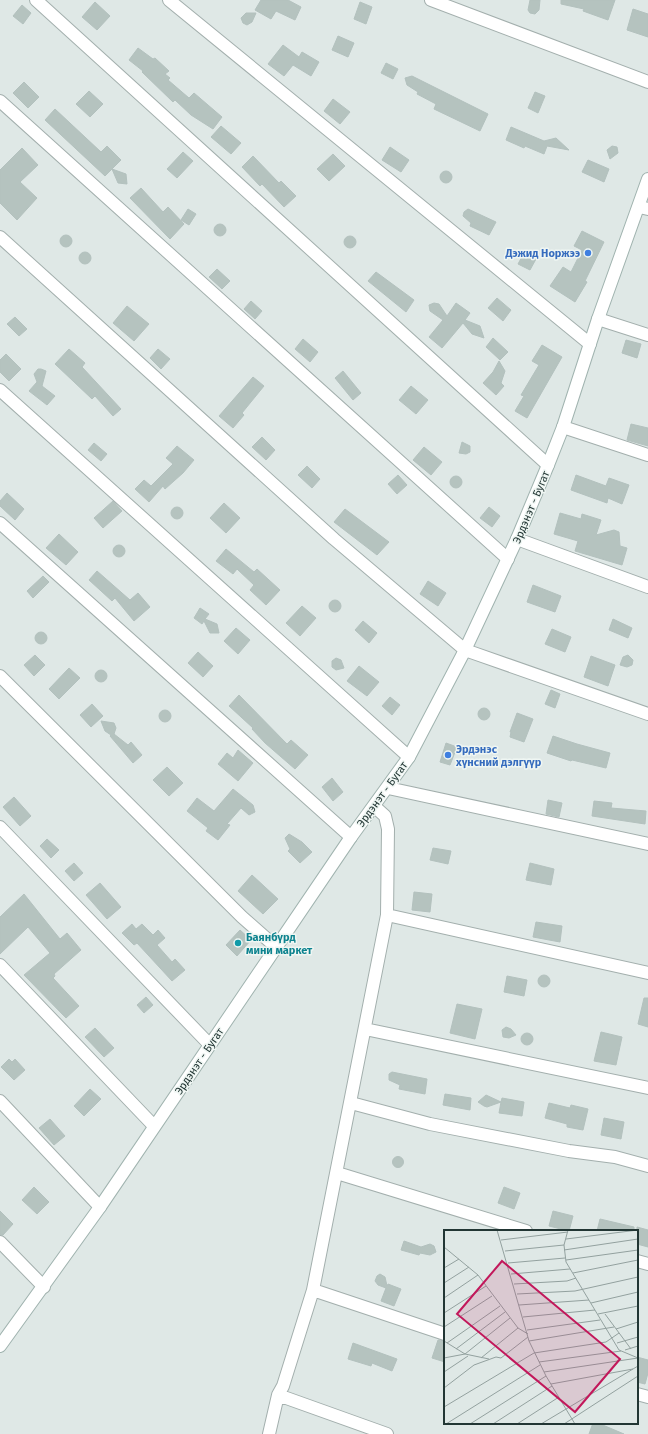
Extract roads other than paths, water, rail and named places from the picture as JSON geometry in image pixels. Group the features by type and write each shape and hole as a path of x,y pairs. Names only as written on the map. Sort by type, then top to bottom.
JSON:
{"street":[{"path":"36,0 548,465"},
{"path":"168,0 590,344"},
{"path":"431,0 648,82"},
{"path":"0,101 508,559"},
{"name":"Эрдэнэт - Бугат","path":"0,1346 100,1207 351,837 375,807 409,757 466,650 517,539 548,465 563,427 598,319 643,208 648,179"},
{"path":"0,237 334,539 466,650 648,714"},
{"path":"598,319 648,335"},
{"path":"0,390 409,757"},
{"path":"563,427 648,455"},
{"path":"0,523 351,837"},
{"path":"517,539 648,587"},
{"path":"0,676 242,917 276,947"},
{"path":"388,788 648,844"},
{"path":"269,1434 278,1395 283,1386 313,1290 387,915 388,829 385,816 375,807"},
{"path":"0,827 210,1045"},
{"path":"387,915 648,973"},
{"path":"0,965 154,1126"},
{"path":"365,1029 648,1088"},
{"path":"0,1101 100,1207"},
{"path":"351,1103 430,1124 569,1151 615,1157 648,1166"},
{"path":"337,1173 523,1230"},
{"path":"0,1242 44,1286"},
{"path":"638,1261 648,1264"},
{"path":"313,1290 444,1334"},
{"path":"638,1394 648,1397"},
{"path":"278,1395 387,1434"}],"place":[{"name":"Дэжид Норжээ","path":"588,253"},
{"name":"Эрдэнэс хүнсний дэлгүүр","path":"448,755"},
{"name":"Баянбүрд мини маркет","path":"238,943"}]}
